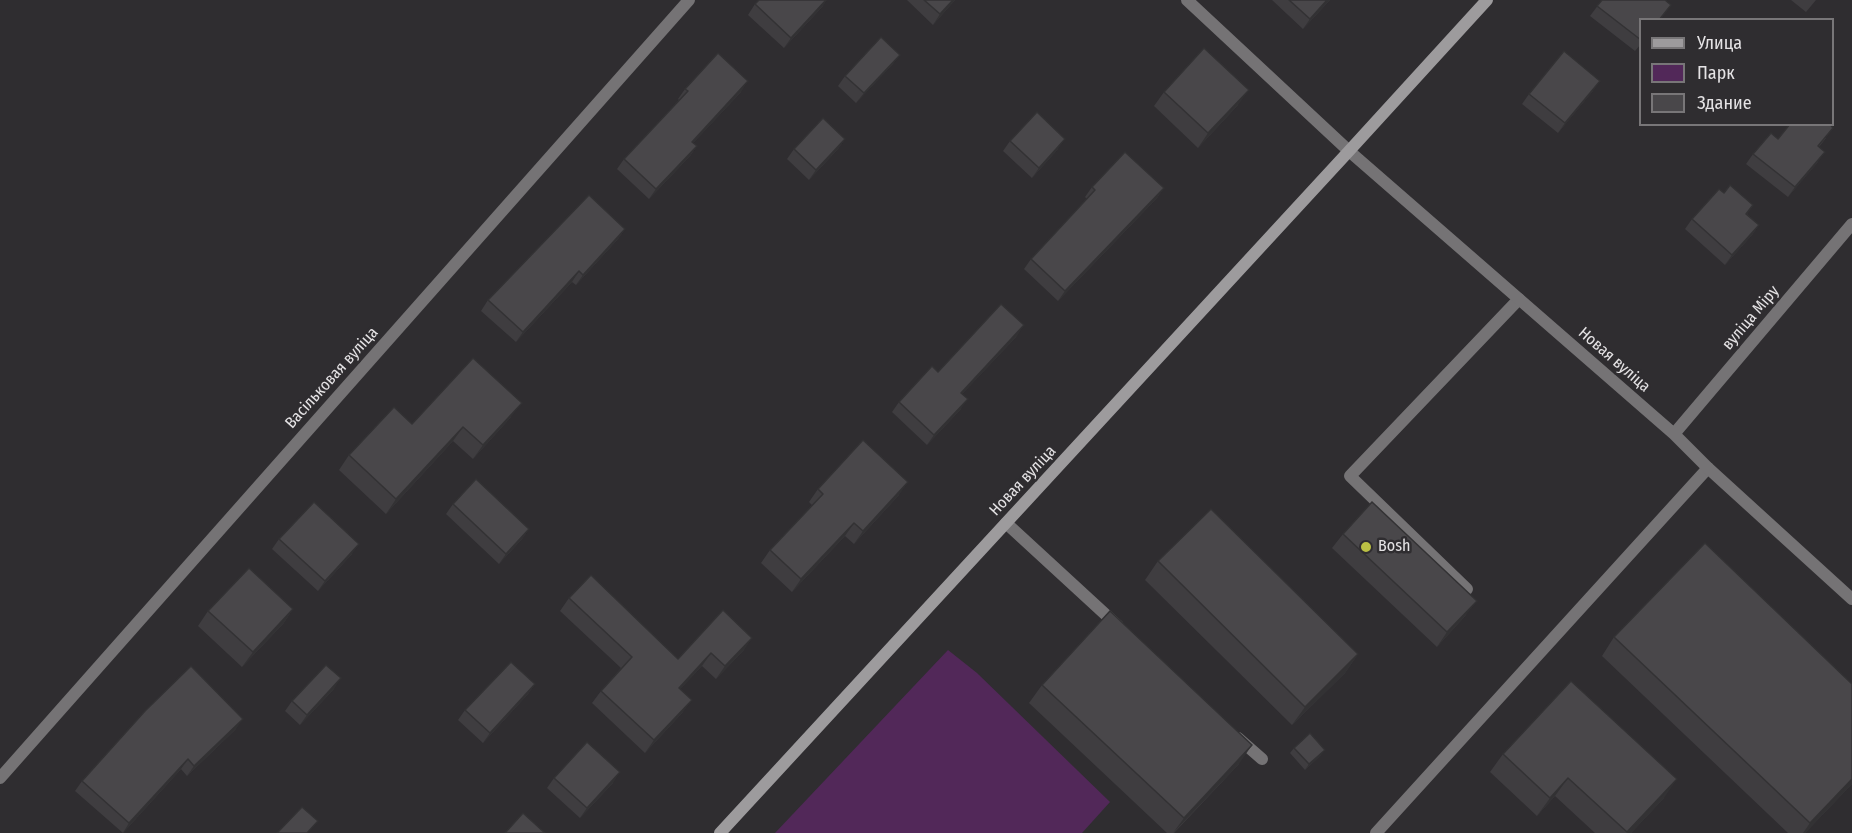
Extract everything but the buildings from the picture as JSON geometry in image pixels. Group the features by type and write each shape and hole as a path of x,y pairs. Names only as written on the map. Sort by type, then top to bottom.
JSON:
{"street":[{"name":"Васільковая вуліца","path":"0,778 689,0"},
{"path":"1187,0 1349,152"},
{"name":"Новая вуліца","path":"720,833 1349,152 1486,0"},
{"name":"Новая вуліца","path":"1349,152 1674,434 1708,468 1852,598"},
{"name":"вуліца Міру","path":"1674,434 1852,224"},
{"path":"1467,589 1350,476 1519,299"},
{"path":"1376,833 1708,468"},
{"path":"1006,523 1126,634"},
{"path":"1228,728 1262,759"}],"green space":[{"path":"948,650 977,673 1110,802 1082,833 775,833"}],"place":[{"name":"Bosh","path":"1366,547"}]}
